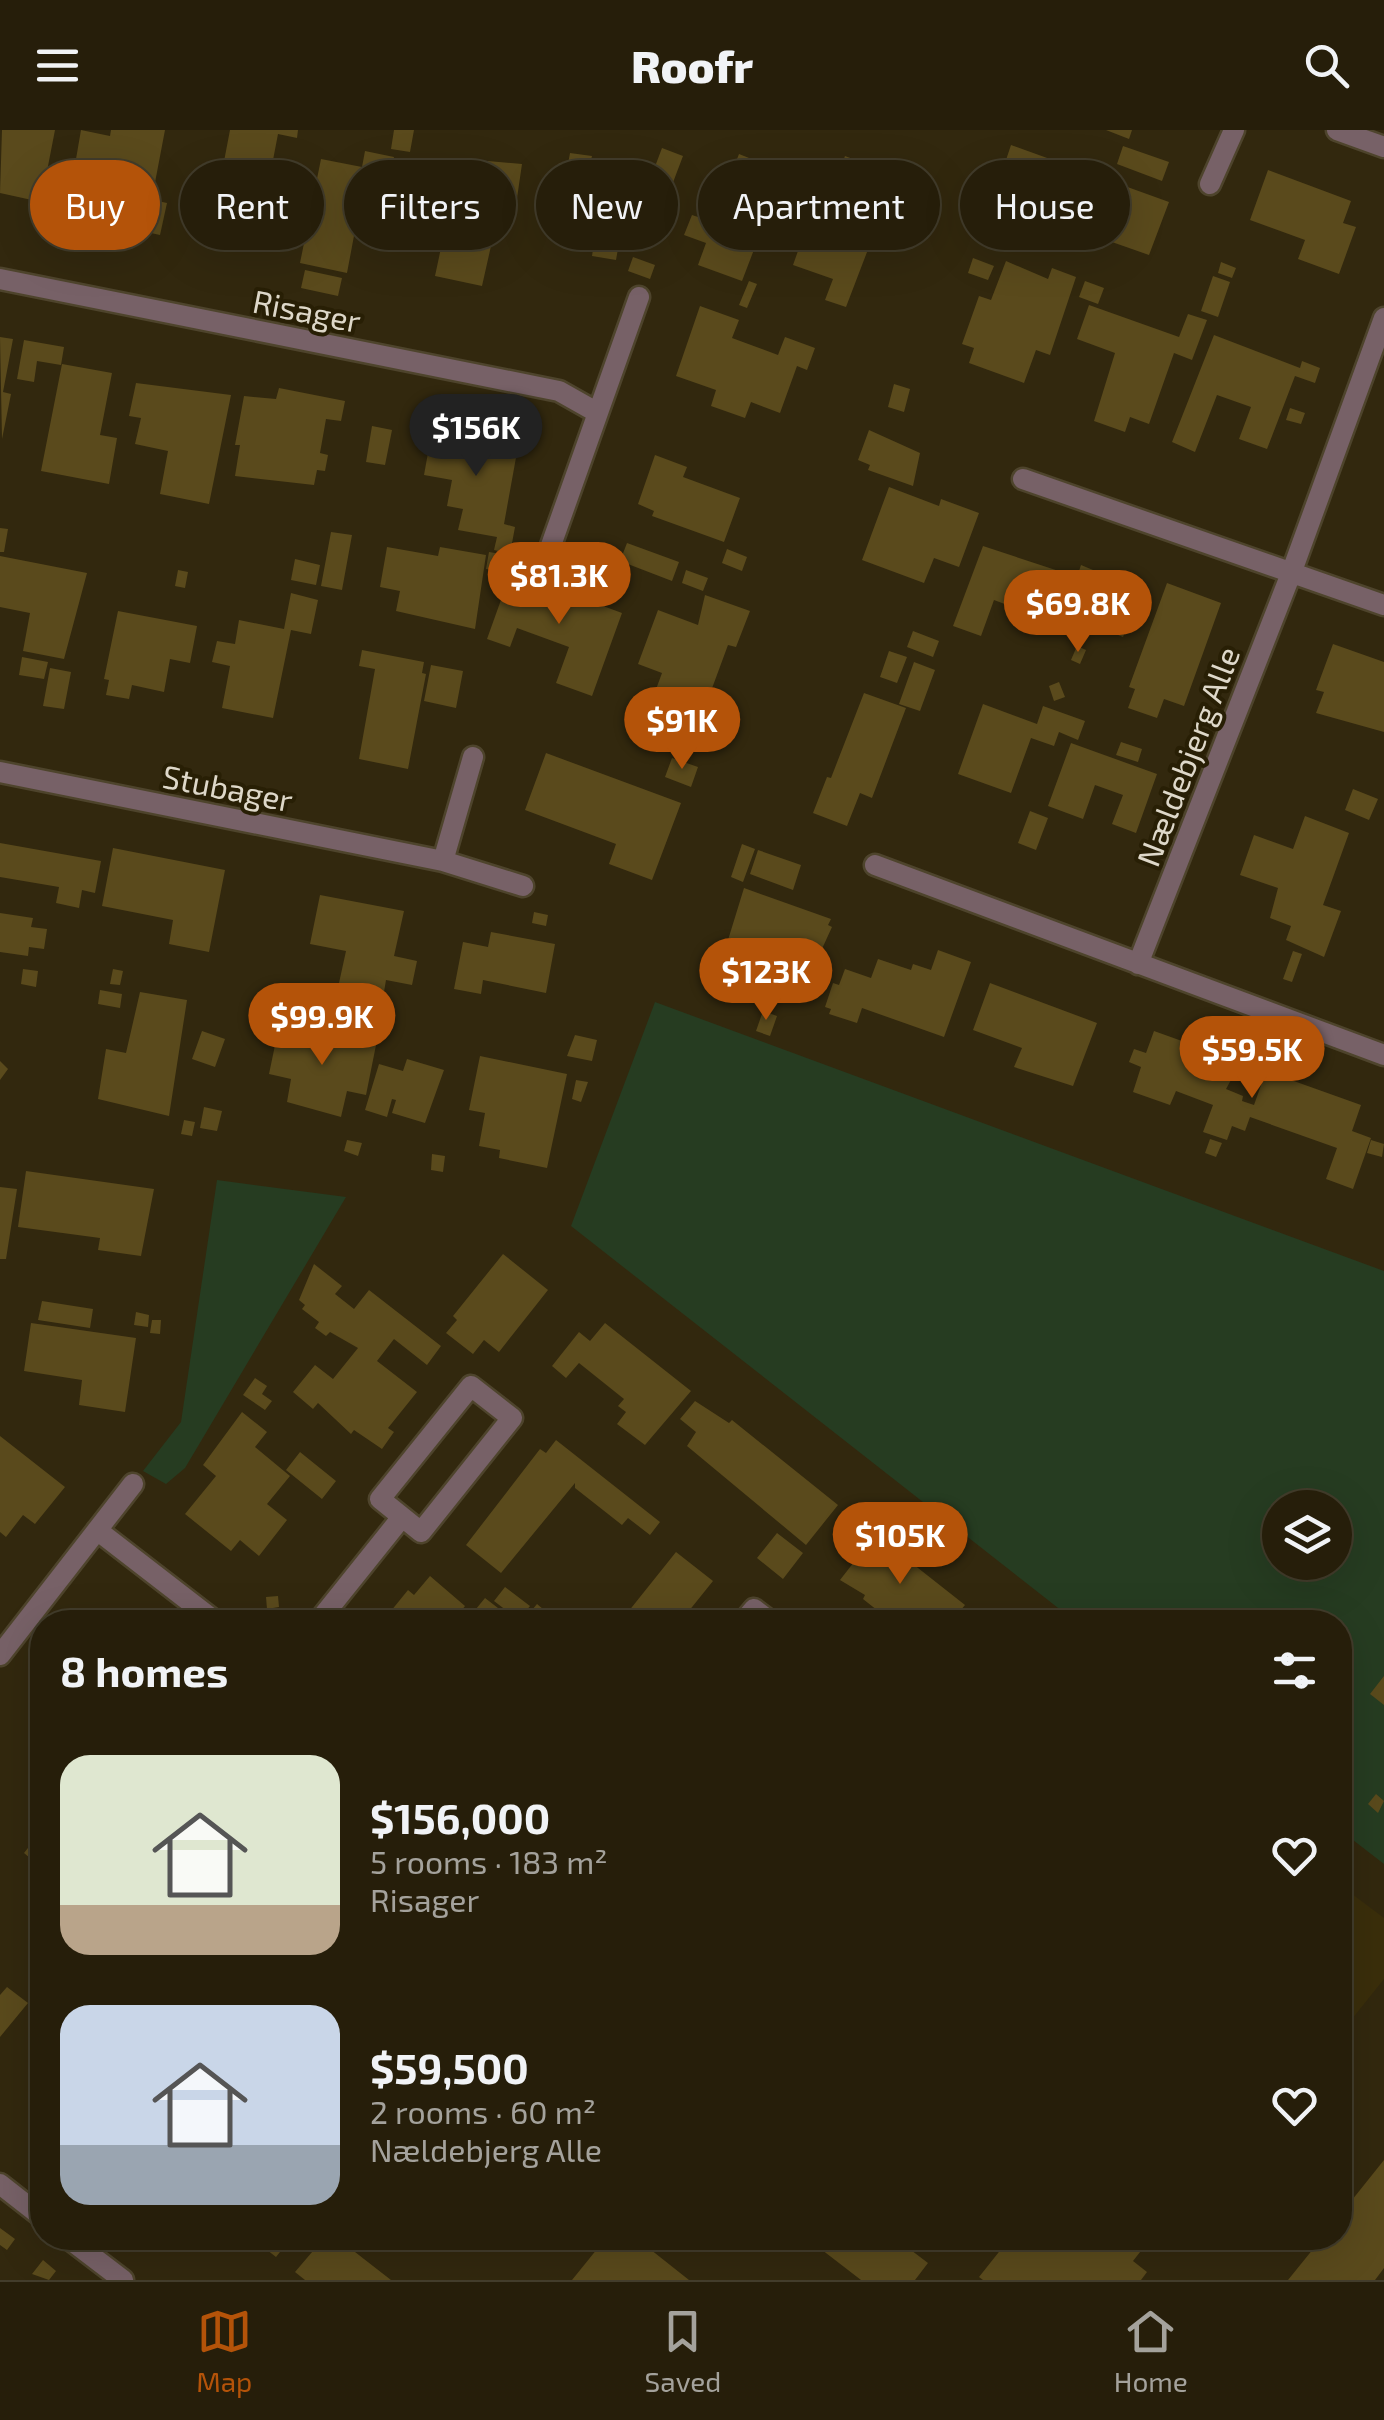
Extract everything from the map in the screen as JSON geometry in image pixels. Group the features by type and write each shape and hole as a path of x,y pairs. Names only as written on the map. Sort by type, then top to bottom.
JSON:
{"street":[{"path":"1210,184 1234,130"},
{"path":"1338,130 1384,147"},
{"name":"Risager","path":"0,279 559,391 598,413"},
{"path":"548,551 639,297"},
{"name":"Nældebjerg Alle","path":"1138,964 1292,571 1384,318"},
{"path":"1023,479 1384,606"},
{"path":"443,861 473,757"},
{"name":"Stubager","path":"0,772 443,861 522,886"},
{"path":"874,866 1384,1054"},
{"path":"471,1386 512,1418 422,1532 402,1517 380,1499 471,1386"},
{"path":"35,1610 133,1484"},
{"path":"328,1610 402,1517"},
{"path":"97,1530 200,1610"},
{"path":"0,1655 30,1616"},
{"path":"0,2184 30,2208"},
{"path":"84,2250 123,2280"}],"shaded area":[{"path":"1352,1894 1384,1918 1384,1979 1352,2019"}],"green space":[{"path":"655,1002 1384,1271 1384,1864 1352,1839 1352,1610 1061,1610 571,1226"},
{"path":"217,1180 346,1197 185,1468 166,1484 143,1471 181,1422"}],"building":[{"path":"2,130 55,130 49,160 30,160 30,200 0,193"},
{"path":"81,130 110,136 111,130 165,130 159,160 76,159"},
{"path":"230,130 298,130 297,138 278,134 273,160 224,160"},
{"path":"394,130 414,130 410,152 391,149"},
{"path":"1106,130 1132,130 1129,139"},
{"path":"1011,145 1053,160 1006,160"},
{"path":"1123,146 1169,162 1162,181 1130,169 1130,160 1118,160"},
{"path":"662,148 683,156 678,169 678,160 657,160"},
{"path":"365,151 394,157 393,160 363,160"},
{"path":"570,153 592,156 591,160 569,160"},
{"path":"321,159 344,163 344,250 351,250 347,273 300,263 303,250 324,250"},
{"path":"516,163 522,164 516,205"},
{"path":"1268,170 1351,201 1343,223 1356,227 1339,274 1298,259 1305,240 1250,220"},
{"path":"1130,188 1169,202 1149,255 1130,248"},
{"path":"160,201 167,203 160,235"},
{"path":"692,215 698,217 698,240 684,235"},
{"path":"441,250 490,250 482,286 435,276"},
{"path":"593,250 618,250 616,260 592,256"},
{"path":"703,250 754,250 742,281 698,265"},
{"path":"798,250 868,250 846,307 825,300 833,279 793,265"},
{"path":"633,257 655,265 650,279 628,271"},
{"path":"973,258 994,266 988,280 968,273"},
{"path":"1006,261 1048,279 1052,268 1076,277 1050,355 1036,350 1024,383 969,363 974,348 962,344 979,296 991,300"},
{"path":"1221,262 1236,268 1232,278 1218,273"},
{"path":"305,270 342,278 338,296 301,288"},
{"path":"1213,276 1230,282 1218,317 1201,311"},
{"path":"749,281 757,284 747,308 739,305"},
{"path":"1085,281 1104,288 1098,304 1079,297"},
{"path":"1089,305 1179,337 1188,314 1207,320 1192,360 1174,353 1149,424 1130,417 1125,432 1094,421 1115,353 1077,339"},
{"path":"700,306 739,320 732,338 778,355 785,337 815,348 807,370 797,366 780,413 751,402 745,418 711,406 716,390 676,376"},
{"path":"1214,335 1300,368 1302,361 1320,368 1315,383 1295,376 1267,449 1239,439 1251,407 1217,395 1195,452 1172,442"},
{"path":"0,337 13,339 3,392 11,394 2,439"},
{"path":"24,340 64,347 61,365 37,361 34,382 17,379"},
{"path":"62,364 112,373 100,435 117,438 109,484 41,471"},
{"path":"136,383 231,395 209,504 160,494 168,451 135,444 141,418 129,416"},
{"path":"894,384 910,389 904,412 888,407"},
{"path":"279,388 345,401 341,421 326,419 320,453 328,455 325,471 317,470 314,485 235,476 240,445 235,445 244,396 276,399"},
{"path":"1290,408 1305,413 1301,424 1286,420"},
{"path":"433,425 519,441 504,524 515,527 510,554 494,550 497,537 458,530 463,509 447,506 452,480 424,475"},
{"path":"372,426 392,430 385,465 366,462"},
{"path":"869,430 920,453 913,486 868,470 870,465 858,460"},
{"path":"655,455 687,467 683,477 740,498 724,542 652,516 654,511 638,504"},
{"path":"889,487 939,506 941,499 979,513 959,567 934,558 924,583 862,560"},
{"path":"0,528 8,529 4,552 0,552"},
{"path":"331,532 352,535 342,590 321,586"},
{"path":"627,543 679,562 672,581 620,561"},
{"path":"983,546 1077,577 1081,565 1105,575 1083,633 994,600 981,636 953,626"},
{"path":"387,547 438,556 440,547 486,555 475,629 396,611 400,591 380,587"},
{"path":"727,549 747,557 742,571 722,563"},
{"path":"489,552 507,555 505,572 486,569"},
{"path":"0,556 87,573 64,659 23,651 30,613 0,607"},
{"path":"295,559 320,565 316,585 291,580"},
{"path":"178,570 188,572 185,588 175,586"},
{"path":"686,570 708,578 703,591 682,583"},
{"path":"511,572 622,613 592,696 556,683 569,647 517,628 510,647 487,639"},
{"path":"1119,573 1144,583 1123,637 1099,627"},
{"path":"1167,583 1221,603 1184,706 1164,699 1157,718 1128,708 1135,689 1129,687"},
{"path":"291,593 318,600 311,634 291,630 273,718 222,708 230,666 212,662 217,641 235,644 239,620 284,629"},
{"path":"705,595 750,611 736,647 728,645 697,729 648,711 662,673 638,664 658,610 698,625"},
{"path":"118,611 197,626 190,663 170,659 164,692 132,685 129,699 106,695 109,680 104,679"},
{"path":"913,631 939,641 933,657 907,647"},
{"path":"1333,644 1384,662 1384,732 1316,713 1324,692 1316,690"},
{"path":"1077,646 1086,650 1080,664 1071,660"},
{"path":"362,650 424,662 422,673 426,674 408,769 359,759 375,669 359,666"},
{"path":"889,651 907,657 897,683 880,677"},
{"path":"22,657 48,662 44,679 19,675"},
{"path":"914,662 935,670 920,711 899,704"},
{"path":"431,665 463,671 456,708 424,701"},
{"path":"50,668 71,672 64,709 43,706"},
{"path":"1059,682 1065,697 1054,701 1049,686"},
{"path":"864,693 906,708 872,798 860,793 847,826 813,813"},
{"path":"983,704 1037,724 1043,706 1085,721 1078,740 1059,732 1054,746 1031,738 1011,793 958,774"},
{"path":"1121,742 1142,749 1138,762 1116,755"},
{"path":"1071,743 1157,774 1136,833 1112,824 1123,795 1095,785 1083,819 1048,806"},
{"path":"546,753 681,803 652,880 609,864 616,844 525,810"},
{"path":"672,758 698,767 691,787 665,777"},
{"path":"1353,789 1378,799 1369,820 1345,810"},
{"path":"1030,811 1048,818 1036,850 1018,843"},
{"path":"1305,816 1349,833 1323,905 1341,911 1324,957 1286,940 1291,926 1270,918 1278,888 1240,875 1254,835 1293,849"},
{"path":"0,843 101,861 95,893 82,890 79,908 56,903 59,887 0,877"},
{"path":"742,844 755,849 743,882 731,877"},
{"path":"113,848 225,870 209,952 169,944 173,920 102,906"},
{"path":"758,850 801,865 793,890 750,874"},
{"path":"744,888 831,919 828,925 832,927 815,964 771,948 764,967 724,953"},
{"path":"320,895 404,911 394,956 417,961 412,985 386,980 384,992 339,983 346,951 310,944"},
{"path":"534,912 548,915 546,926 532,923"},
{"path":"0,913 33,918 31,927 47,929 44,949 29,947 28,956 0,952"},
{"path":"491,932 555,944 546,993 483,980 481,994 454,989 463,942 488,947"},
{"path":"938,950 971,962 944,1037 862,1008 857,1023 829,1014 831,1009 825,1007 833,983 839,985 845,969 871,978 878,959 911,970 913,964 931,970"},
{"path":"1293,951 1302,954 1292,982 1283,979"},
{"path":"23,969 38,971 36,987 21,984"},
{"path":"113,969 123,971 120,985 110,984"},
{"path":"990,983 1097,1023 1073,1086 1014,1067 1022,1048 973,1030"},
{"path":"100,990 122,994 120,1008 98,1004"},
{"path":"140,992 187,1000 169,1116 98,1099 106,1049 126,1053"},
{"path":"763,1011 777,1016 770,1036 756,1031"},
{"path":"279,1026 376,1045 366,1095 347,1091 341,1117 287,1102 291,1079 269,1074"},
{"path":"202,1031 225,1039 215,1067 192,1059"},
{"path":"1154,1031 1235,1060 1232,1067 1237,1069 1226,1089 1243,1096 1242,1101 1254,1105 1266,1071 1361,1105 1352,1131 1371,1138 1353,1189 1326,1179 1337,1148 1250,1117 1245,1131 1232,1126 1227,1140 1203,1132 1213,1105 1176,1091 1170,1105 1133,1092 1141,1067 1129,1062 1134,1049 1146,1053"},
{"path":"575,1035 597,1040 592,1061 567,1056"},
{"path":"480,1056 567,1074 547,1168 499,1158 500,1150 479,1146 485,1113 469,1110"},
{"path":"407,1059 444,1070 425,1123 392,1113 396,1100 392,1099 387,1117 365,1110 379,1064 403,1071"},
{"path":"0,1061 8,1069 0,1080"},
{"path":"576,1080 588,1082 581,1102 572,1099"},
{"path":"204,1107 222,1111 217,1131 200,1128"},
{"path":"184,1120 195,1122 192,1136 181,1134"},
{"path":"1210,1139 1222,1143 1216,1157 1205,1153"},
{"path":"347,1140 362,1143 358,1156 344,1151"},
{"path":"1371,1140 1384,1144 1382,1157 1367,1153"},
{"path":"432,1154 445,1156 443,1172 431,1170"},
{"path":"26,1171 154,1189 141,1256 98,1250 100,1238 18,1227"},
{"path":"0,1187 17,1189 6,1259 0,1259"},
{"path":"503,1254 548,1290 499,1352 484,1340 473,1354 446,1333 457,1320 453,1316"},
{"path":"314,1264 342,1286 335,1294 354,1309 369,1290 441,1346 427,1365 394,1339 377,1361 417,1392 388,1428 394,1432 382,1449 354,1430 351,1434 318,1403 313,1409 293,1392 315,1365 333,1379 358,1348 330,1332 326,1336 315,1328 319,1322 302,1309 305,1305 299,1300"},
{"path":"42,1301 93,1309 90,1328 38,1320"},
{"path":"136,1312 149,1315 148,1327 134,1325"},
{"path":"152,1320 161,1320 160,1334 150,1333"},
{"path":"31,1323 136,1338 125,1412 79,1405 82,1380 24,1371"},
{"path":"605,1323 691,1391 645,1445 617,1424 626,1412 618,1406 624,1399 579,1363 566,1378 552,1366 579,1332 590,1341"},
{"path":"255,1378 267,1386 262,1394 272,1401 265,1410 243,1395"},
{"path":"695,1401 729,1423 732,1420 838,1505 806,1545 687,1446 696,1432 680,1419"},
{"path":"242,1412 267,1432 255,1447 290,1476 267,1504 287,1520 259,1556 240,1540 231,1551 185,1514 216,1476 203,1465"},
{"path":"0,1436 65,1487 35,1524 23,1515 6,1537 0,1532"},
{"path":"556,1440 660,1522 650,1535 628,1518 622,1525 575,1488 575,1483 501,1573 466,1545 540,1449 546,1453"},
{"path":"300,1452 336,1481 322,1499 286,1470"},
{"path":"777,1533 803,1553 783,1579 757,1558"},
{"path":"875,1535 893,1549 890,1552 896,1557 899,1553 965,1605 961,1610 877,1610 863,1599 865,1595 840,1580"},
{"path":"676,1552 713,1581 690,1610 630,1610"},
{"path":"430,1576 465,1606 462,1610 392,1610 408,1590 414,1595"},
{"path":"505,1587 530,1606 527,1610 506,1610 494,1601"},
{"path":"278,1596 279,1607 267,1609 266,1597"},
{"path":"485,1598 500,1610 475,1610"},
{"path":"1384,1676 1384,1705 1370,1694"},
{"path":"1376,1794 1384,1801 1378,1813 1368,1804"},
{"path":"7,1987 28,2003 0,2037 0,1995"},
{"path":"1384,2160 1384,2268 1375,2280 1288,2280 1312,2250 1352,2250 1352,2200"},
{"path":"0,2228 15,2239 7,2250 0,2245"},
{"path":"314,2250 352,2250 391,2280 305,2280 295,2272"},
{"path":"596,2250 651,2250 689,2280 572,2280"},
{"path":"822,2250 911,2250 928,2263 915,2280 861,2280"},
{"path":"1000,2250 1142,2250 1133,2261 1147,2272 1141,2280 979,2277"},
{"path":"43,2260 56,2271 49,2280 32,2274"}]}
